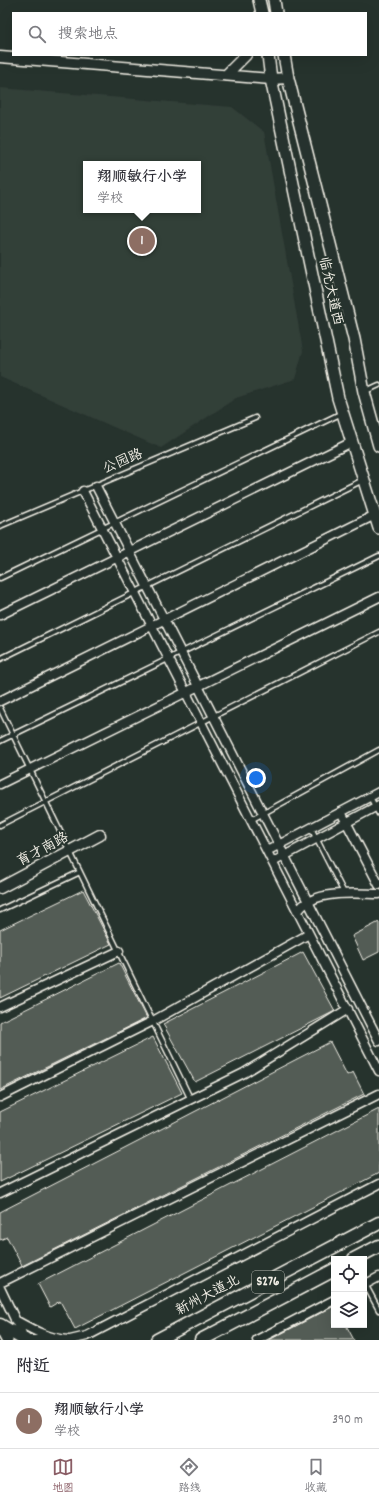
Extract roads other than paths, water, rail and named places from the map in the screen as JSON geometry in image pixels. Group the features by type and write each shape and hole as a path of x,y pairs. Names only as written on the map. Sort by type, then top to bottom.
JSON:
{"main road":[{"path":"259,0 262,12"},
{"path":"274,0 276,12"},
{"name":"临允大道西","path":"268,56 271,79 338,398 379,528"},
{"name":"临允大道西","path":"284,56 288,78 354,339 364,392 376,422 379,446"},
{"name":"新州大道北","path":"157,1340 379,1223"},
{"path":"360,1256 379,1246"},
{"name":"S276","path":"201,1340 331,1272"},
{"path":"0,1326 25,1340"},
{"path":"0,1326 6,1340"}],"street":[{"path":"226,75 245,56"},
{"path":"0,57 271,79 288,78"},
{"path":"0,615 352,442"},
{"path":"96,486 379,1041"},
{"path":"83,491 379,1071"},
{"path":"0,701 375,515"},
{"path":"0,784 379,597"},
{"path":"267,851 379,792"},
{"path":"273,862 347,822 378,809"},
{"path":"341,812 379,885"},
{"name":"育才南路","path":"0,888 100,835"},
{"path":"298,911 308,901 316,898 344,894 379,894"},
{"path":"0,1097 153,1021 309,934"},
{"path":"0,1007 119,951"},
{"path":"0,1193 244,1073 348,1009"},
{"path":"0,1283 379,1094"},
{"path":"0,1288 25,1340 69,1340 87,1336 379,1184"},
{"path":"367,1283 379,1277"},
{"path":"257,1340 331,1302"},
{"path":"15,1320 54,1339"}],"lane":[{"path":"364,392 379,385"},
{"path":"0,578 342,413"},
{"name":"公园路","path":"0,526 255,418"},
{"path":"0,659 364,480"},
{"path":"0,741 379,556"},
{"path":"0,825 379,632"},
{"path":"0,708 191,1100"},
{"path":"251,820 379,750"},
{"path":"370,796 378,809"},
{"path":"311,828 344,894"},
{"path":"0,910 80,872"},
{"path":"367,1289 379,1310"}],"place":[{"name":"翔顺敏行小学","path":"142,241"}]}
